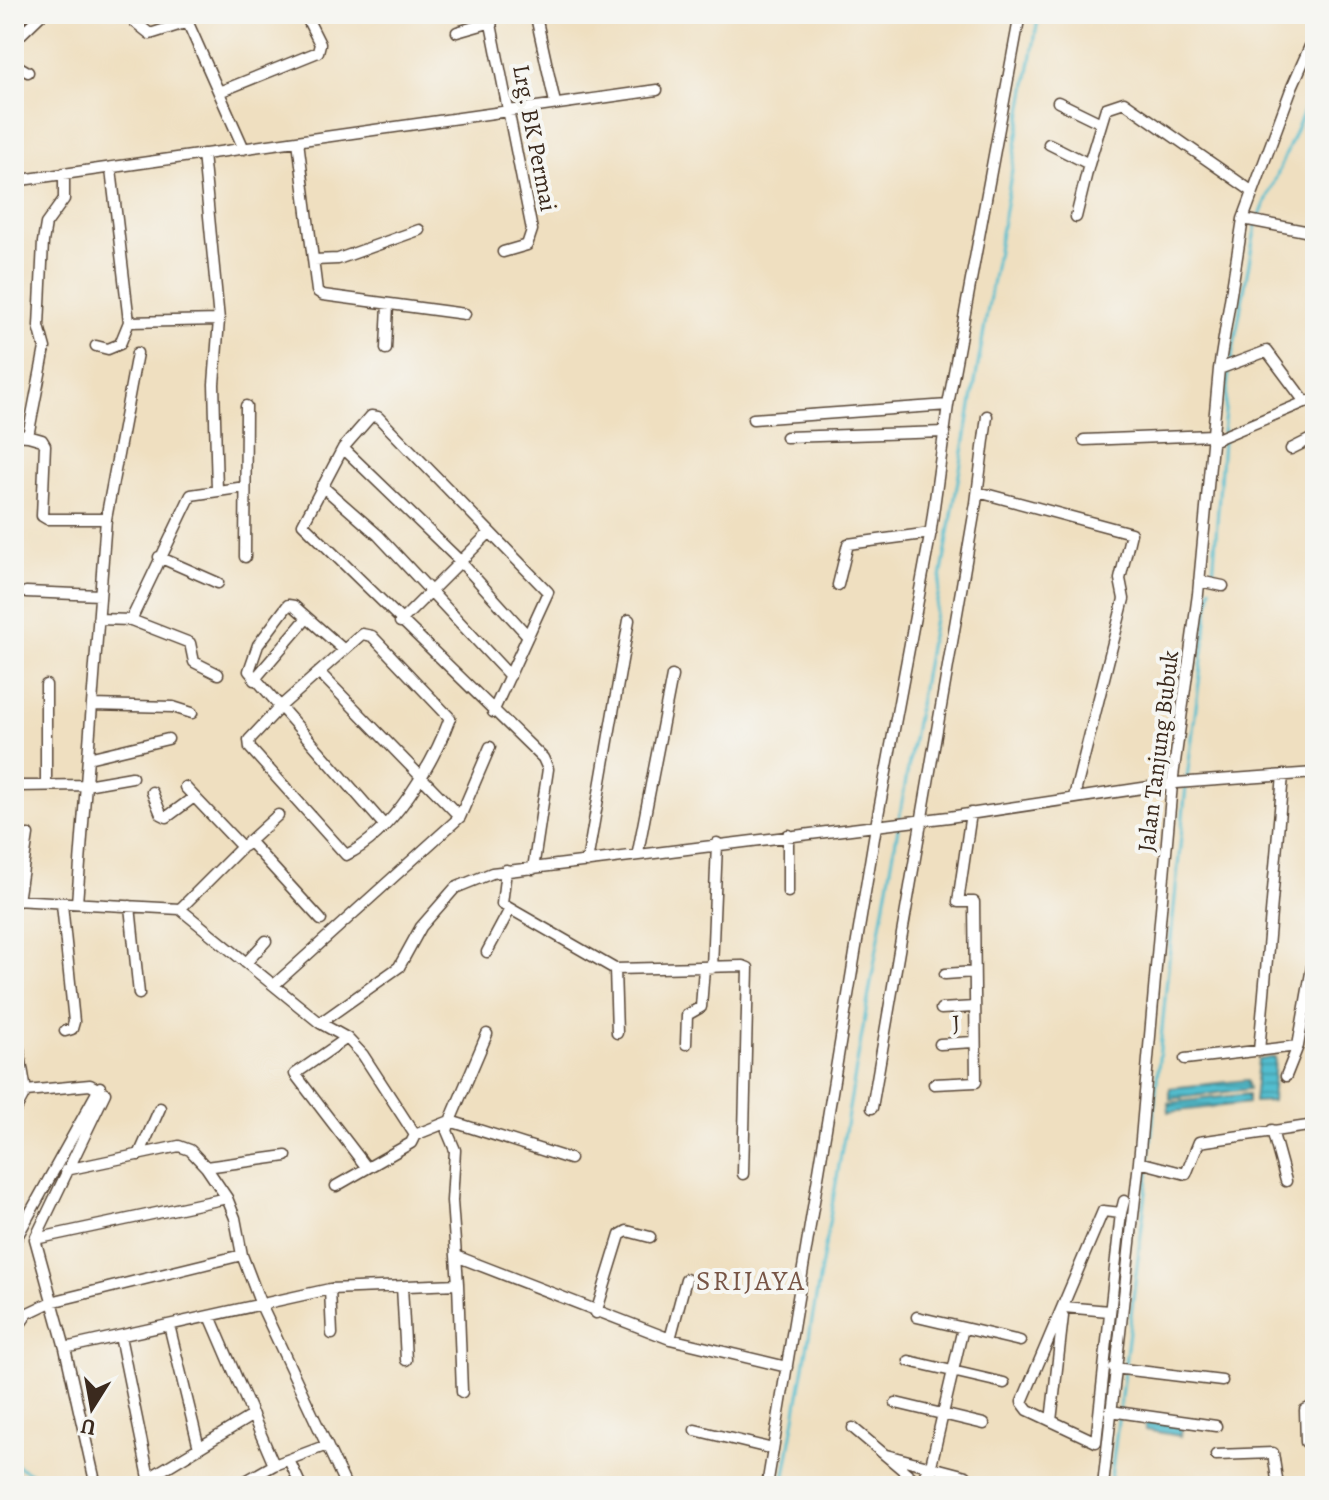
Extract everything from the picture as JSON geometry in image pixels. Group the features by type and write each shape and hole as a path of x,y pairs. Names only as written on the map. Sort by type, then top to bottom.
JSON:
{"street":[{"path":"14,41 42,14"},
{"path":"125,14 150,34 186,18 244,149"},
{"path":"219,92 318,52 320,44 305,14"},
{"path":"767,1486 931,533 948,405 1020,14"},
{"path":"457,32 490,18"},
{"name":"Lrg. BK Permai","path":"490,18 532,237 527,245 503,252"},
{"path":"537,21 555,103"},
{"name":"Jalan Tanjung Bubuk","path":"1103,1486 1113,1411 1123,1369 1113,1315 1125,1207 1143,1164 1174,784 1221,369 1253,192 1315,35"},
{"path":"14,64 28,72"},
{"path":"14,181 657,90"},
{"path":"1058,102 1101,123"},
{"path":"1076,217 1101,123 1111,105 1130,104 1253,192"},
{"path":"298,141 315,287 320,293 465,314"},
{"path":"1049,144 1089,164"},
{"path":"203,154 219,320 214,384 217,490"},
{"path":"96,346 108,349 120,344 129,322 111,169"},
{"path":"28,436 45,348 39,328 43,242 46,224 64,199 64,173"},
{"path":"1247,220 1315,233"},
{"path":"314,260 338,259 419,230"},
{"path":"386,349 388,304"},
{"path":"129,322 219,320"},
{"path":"1084,440 1215,439 1310,401 1267,351 1221,369"},
{"path":"77,903 106,519 137,353"},
{"path":"753,419 948,405"},
{"path":"245,557 246,406"},
{"path":"493,712 548,592 488,534 378,417 371,416 343,448 303,525 548,767 533,869"},
{"path":"872,1108 918,820 978,492 987,416"},
{"path":"786,437 945,432"},
{"path":"14,435 42,440 45,445 42,516 47,519 106,519"},
{"path":"1291,449 1315,437"},
{"path":"343,448 459,560 528,636"},
{"path":"322,486 378,535 510,676"},
{"path":"131,620 189,496 194,492 245,487"},
{"path":"978,492 1131,533 1120,579 1124,599 1074,797"},
{"path":"838,585 845,548 849,543 931,533"},
{"path":"400,622 488,534"},
{"path":"159,557 218,583"},
{"path":"1199,581 1223,586"},
{"path":"26,592 100,595"},
{"path":"344,650 294,606 287,606 258,645 249,670 254,680 281,706 384,825"},
{"path":"254,680 307,618"},
{"path":"98,619 131,620 188,641 192,645 194,662 218,674"},
{"path":"587,862 629,620"},
{"path":"359,635 372,636 449,716 422,779 384,825 346,855 250,748 250,737 344,650 359,635"},
{"path":"319,672 460,817"},
{"path":"638,852 672,676"},
{"path":"46,685 46,785"},
{"path":"92,705 173,707 192,713"},
{"path":"88,758 168,739"},
{"path":"274,985 460,817 490,747"},
{"path":"320,1023 399,967 421,927 455,888 470,880 506,870 918,820 1174,784 1315,773"},
{"path":"1259,1051 1283,775"},
{"path":"14,786 86,785 132,777"},
{"path":"185,787 321,920"},
{"path":"152,792 161,814 167,817 194,797"},
{"path":"934,1084 975,1084 974,902 958,902 971,813"},
{"path":"180,909 278,815"},
{"path":"28,835 16,900 180,909 320,1023 347,1038 363,1055 415,1135"},
{"path":"788,835 788,892"},
{"path":"686,1044 687,1015 701,1007 708,968 717,843"},
{"path":"506,870 501,902 615,969 743,966 749,971 743,1174"},
{"path":"62,904 74,1022 72,1029 65,1031"},
{"path":"130,906 139,994"},
{"path":"487,952 510,909"},
{"path":"246,963 266,941"},
{"path":"1286,1076 1298,1046 1315,950"},
{"path":"615,969 617,1033"},
{"path":"945,974 974,972"},
{"path":"941,1009 974,1007"},
{"path":"14,1020 26,1091 14,1113"},
{"path":"462,1392 452,1201 455,1150 447,1131 487,1034"},
{"path":"347,1038 295,1074 367,1168"},
{"name":"J","path":"940,1044 974,1042"},
{"path":"1185,1059 1298,1046"},
{"path":"26,1091 90,1085 100,1087"},
{"path":"96,1486 65,1348 35,1239 104,1095 100,1087"},
{"path":"14,1242 100,1087"},
{"path":"139,1155 160,1108"},
{"path":"336,1186 411,1143 415,1135 450,1121 570,1159"},
{"path":"1143,1164 1186,1174 1197,1143 1315,1125"},
{"path":"1272,1130 1286,1181"},
{"path":"66,1170 179,1146 190,1150 206,1167 227,1198 235,1218 242,1255 261,1305 346,1486"},
{"path":"206,1167 286,1156"},
{"path":"35,1239 227,1198"},
{"path":"1064,1307 1113,1315 1096,1442 1025,1408 1023,1398 1103,1211 1125,1207"},
{"path":"596,1313 620,1235 627,1231 650,1237"},
{"path":"14,1332 28,1313 51,1302 242,1255"},
{"path":"456,1256 596,1313 670,1339 787,1367"},
{"path":"670,1339 686,1279"},
{"path":"65,1348 330,1289 458,1284"},
{"path":"402,1286 406,1360"},
{"path":"330,1289 332,1334"},
{"path":"1051,1421 1064,1307"},
{"path":"210,1316 274,1465"},
{"path":"917,1317 1020,1341"},
{"path":"169,1325 199,1448"},
{"path":"853,1428 920,1485 931,1465 963,1328"},
{"path":"120,1336 149,1478 253,1415"},
{"path":"909,1361 1004,1383"},
{"path":"1123,1369 1222,1381"},
{"path":"896,1403 984,1424"},
{"path":"1315,1405 1305,1410 1305,1440 1308,1445 1315,1445"},
{"path":"1113,1411 1216,1426"},
{"path":"695,1430 773,1449"},
{"path":"237,1486 274,1465 327,1445"},
{"path":"1216,1455 1273,1453 1278,1486"},
{"path":"884,1454 966,1476"},
{"path":"289,1460 301,1486"}],"water":[{"path":"1275,1057 1272,1101 1254,1102 1258,1060"},
{"path":"1247,1080 1249,1089 1170,1099 1170,1088"},
{"path":"1248,1094 1248,1103 1169,1112 1168,1103"},
{"path":"1145,1417 1182,1422 1181,1436 1145,1430"}],"waterway":[{"path":"899,820 1039,14"},
{"path":"1231,362 1256,225 1315,85"},
{"path":"1223,433 1229,369"},
{"path":"1213,576 1223,441"},
{"path":"1187,778 1211,588"},
{"path":"1149,1161 1186,786"},
{"path":"783,1486 898,828"},
{"path":"1110,1486 1149,1168"},
{"path":"14,1464 53,1486"}],"district":[{"name":"SRIJAYA","path":"751,1280"}]}
